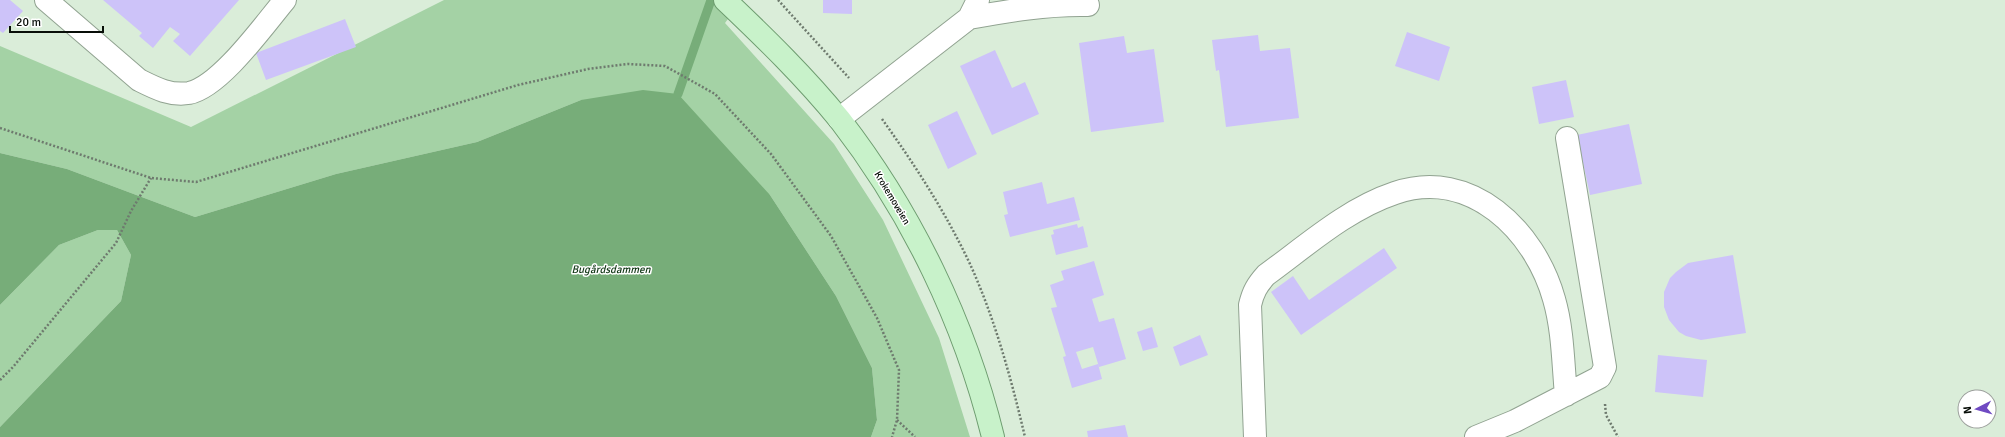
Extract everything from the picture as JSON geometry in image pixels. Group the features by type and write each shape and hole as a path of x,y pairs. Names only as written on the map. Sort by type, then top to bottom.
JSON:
{"main road":[{"name":"Krokemoveien","path":"725,0 776,48 839,120 891,193 940,285 969,359 993,437"}],"lane":[{"path":"46,0 139,80 156,89 173,94 189,93 202,88 213,80 228,67 285,0"},
{"path":"839,120 973,9 1064,4 1088,5"},
{"path":"1476,437 1516,422 1566,395 1600,376 1606,366 1567,138"},
{"path":"1255,437 1250,305 1252,294 1257,285 1266,275 1344,220 1379,199 1397,192 1415,188 1435,187 1456,190 1475,197 1506,218 1521,235 1541,267 1554,298 1561,330 1566,395"}],"path":[{"path":"778,0 790,12"},
{"path":"0,128 151,178 196,182 518,85 588,69 628,64 665,66 715,94 771,154 831,236 877,318 899,370 897,420 892,437"},
{"path":"0,380 13,367 116,243 131,211 151,178"},
{"path":"1600,376 1606,415 1618,437"},
{"path":"897,420 915,437"}],"shaded area":[{"path":"444,0 742,0 725,23 834,144 883,220 939,338 970,437 871,437 877,420 872,368 836,296 770,195 581,100 477,142 336,174 195,217 67,169 0,153 0,46 191,127"},
{"path":"98,230 117,230 131,255 121,301 0,427 0,305 59,245"}],"water":[{"name":"Bugårdsdammen","path":"643,90 678,94 770,195 836,296 872,368 877,420 871,437 0,437 0,427 121,301 131,255 117,230 98,230 59,245 0,305 0,153 67,169 195,217 336,174 477,142 581,100"}],"building":[{"path":"0,0 10,0 23,11 3,33 0,31"},
{"path":"103,0 239,0 190,56 173,41 180,34 170,27 153,48 139,36 142,33"},
{"path":"823,0 852,0 852,14 823,13"},
{"path":"345,19 356,47 266,80 256,53"},
{"path":"1407,32 1450,47 1439,81 1395,66"},
{"path":"1258,35 1260,51 1290,48 1299,118 1226,127 1219,70 1216,71 1212,40"},
{"path":"1124,36 1127,53 1154,49 1164,122 1091,132 1079,43"},
{"path":"995,50 1012,88 1025,82 1039,114 992,135 960,66"},
{"path":"1566,80 1574,117 1539,124 1532,87"},
{"path":"957,111 977,154 948,169 928,125"},
{"path":"1629,124 1642,184 1590,195 1577,135"},
{"path":"1042,182 1047,204 1074,197 1080,220 1010,237 1004,215 1008,214 1003,192"},
{"path":"1077,224 1078,228 1083,226 1088,247 1056,255 1051,235 1054,234 1053,230"},
{"path":"1384,248 1397,268 1301,335 1271,292 1293,276 1309,300"},
{"path":"1733,255 1746,333 1701,340 1686,336 1679,332 1669,320 1664,307 1664,292 1670,278 1688,263"},
{"path":"1094,261 1104,295 1092,299 1099,322 1114,318 1126,359 1099,367 1093,347 1076,352 1082,369 1098,364 1102,379 1072,388 1063,357 1066,356 1051,308 1057,307 1050,285 1064,280 1061,271"},
{"path":"1152,327 1158,347 1143,351 1137,332"},
{"path":"1200,335 1208,355 1180,366 1173,347"},
{"path":"1658,355 1707,360 1703,397 1655,392"},
{"path":"1125,425 1128,437 1088,437 1087,431"}],"waterway":[{"path":"678,94 711,0"}]}
